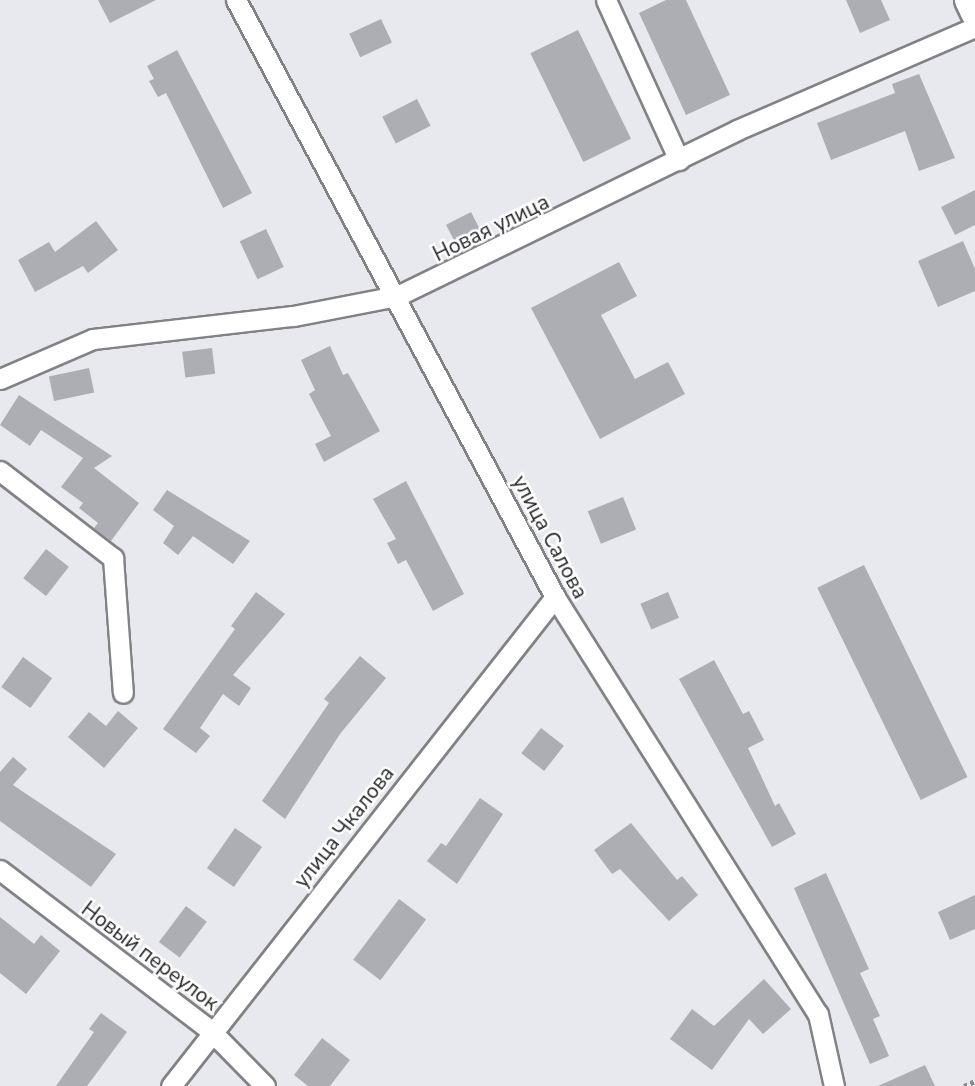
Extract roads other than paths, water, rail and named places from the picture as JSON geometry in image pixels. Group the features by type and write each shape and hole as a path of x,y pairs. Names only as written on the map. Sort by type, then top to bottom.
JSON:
{"main road":[{"path":"969,0 975,13"}],"street":[{"name":"улица Салова","path":"236,0 397,296 555,597 818,1014 834,1086"},
{"path":"606,0 680,160"},
{"name":"Новая улица","path":"0,379 93,339 293,316 397,296 680,160 975,27"},
{"path":"0,471 113,558 123,693"},
{"name":"улица Чкалова","path":"171,1086 211,1031 555,597"},
{"name":"Новый переулок","path":"0,870 211,1031 265,1086"}]}
